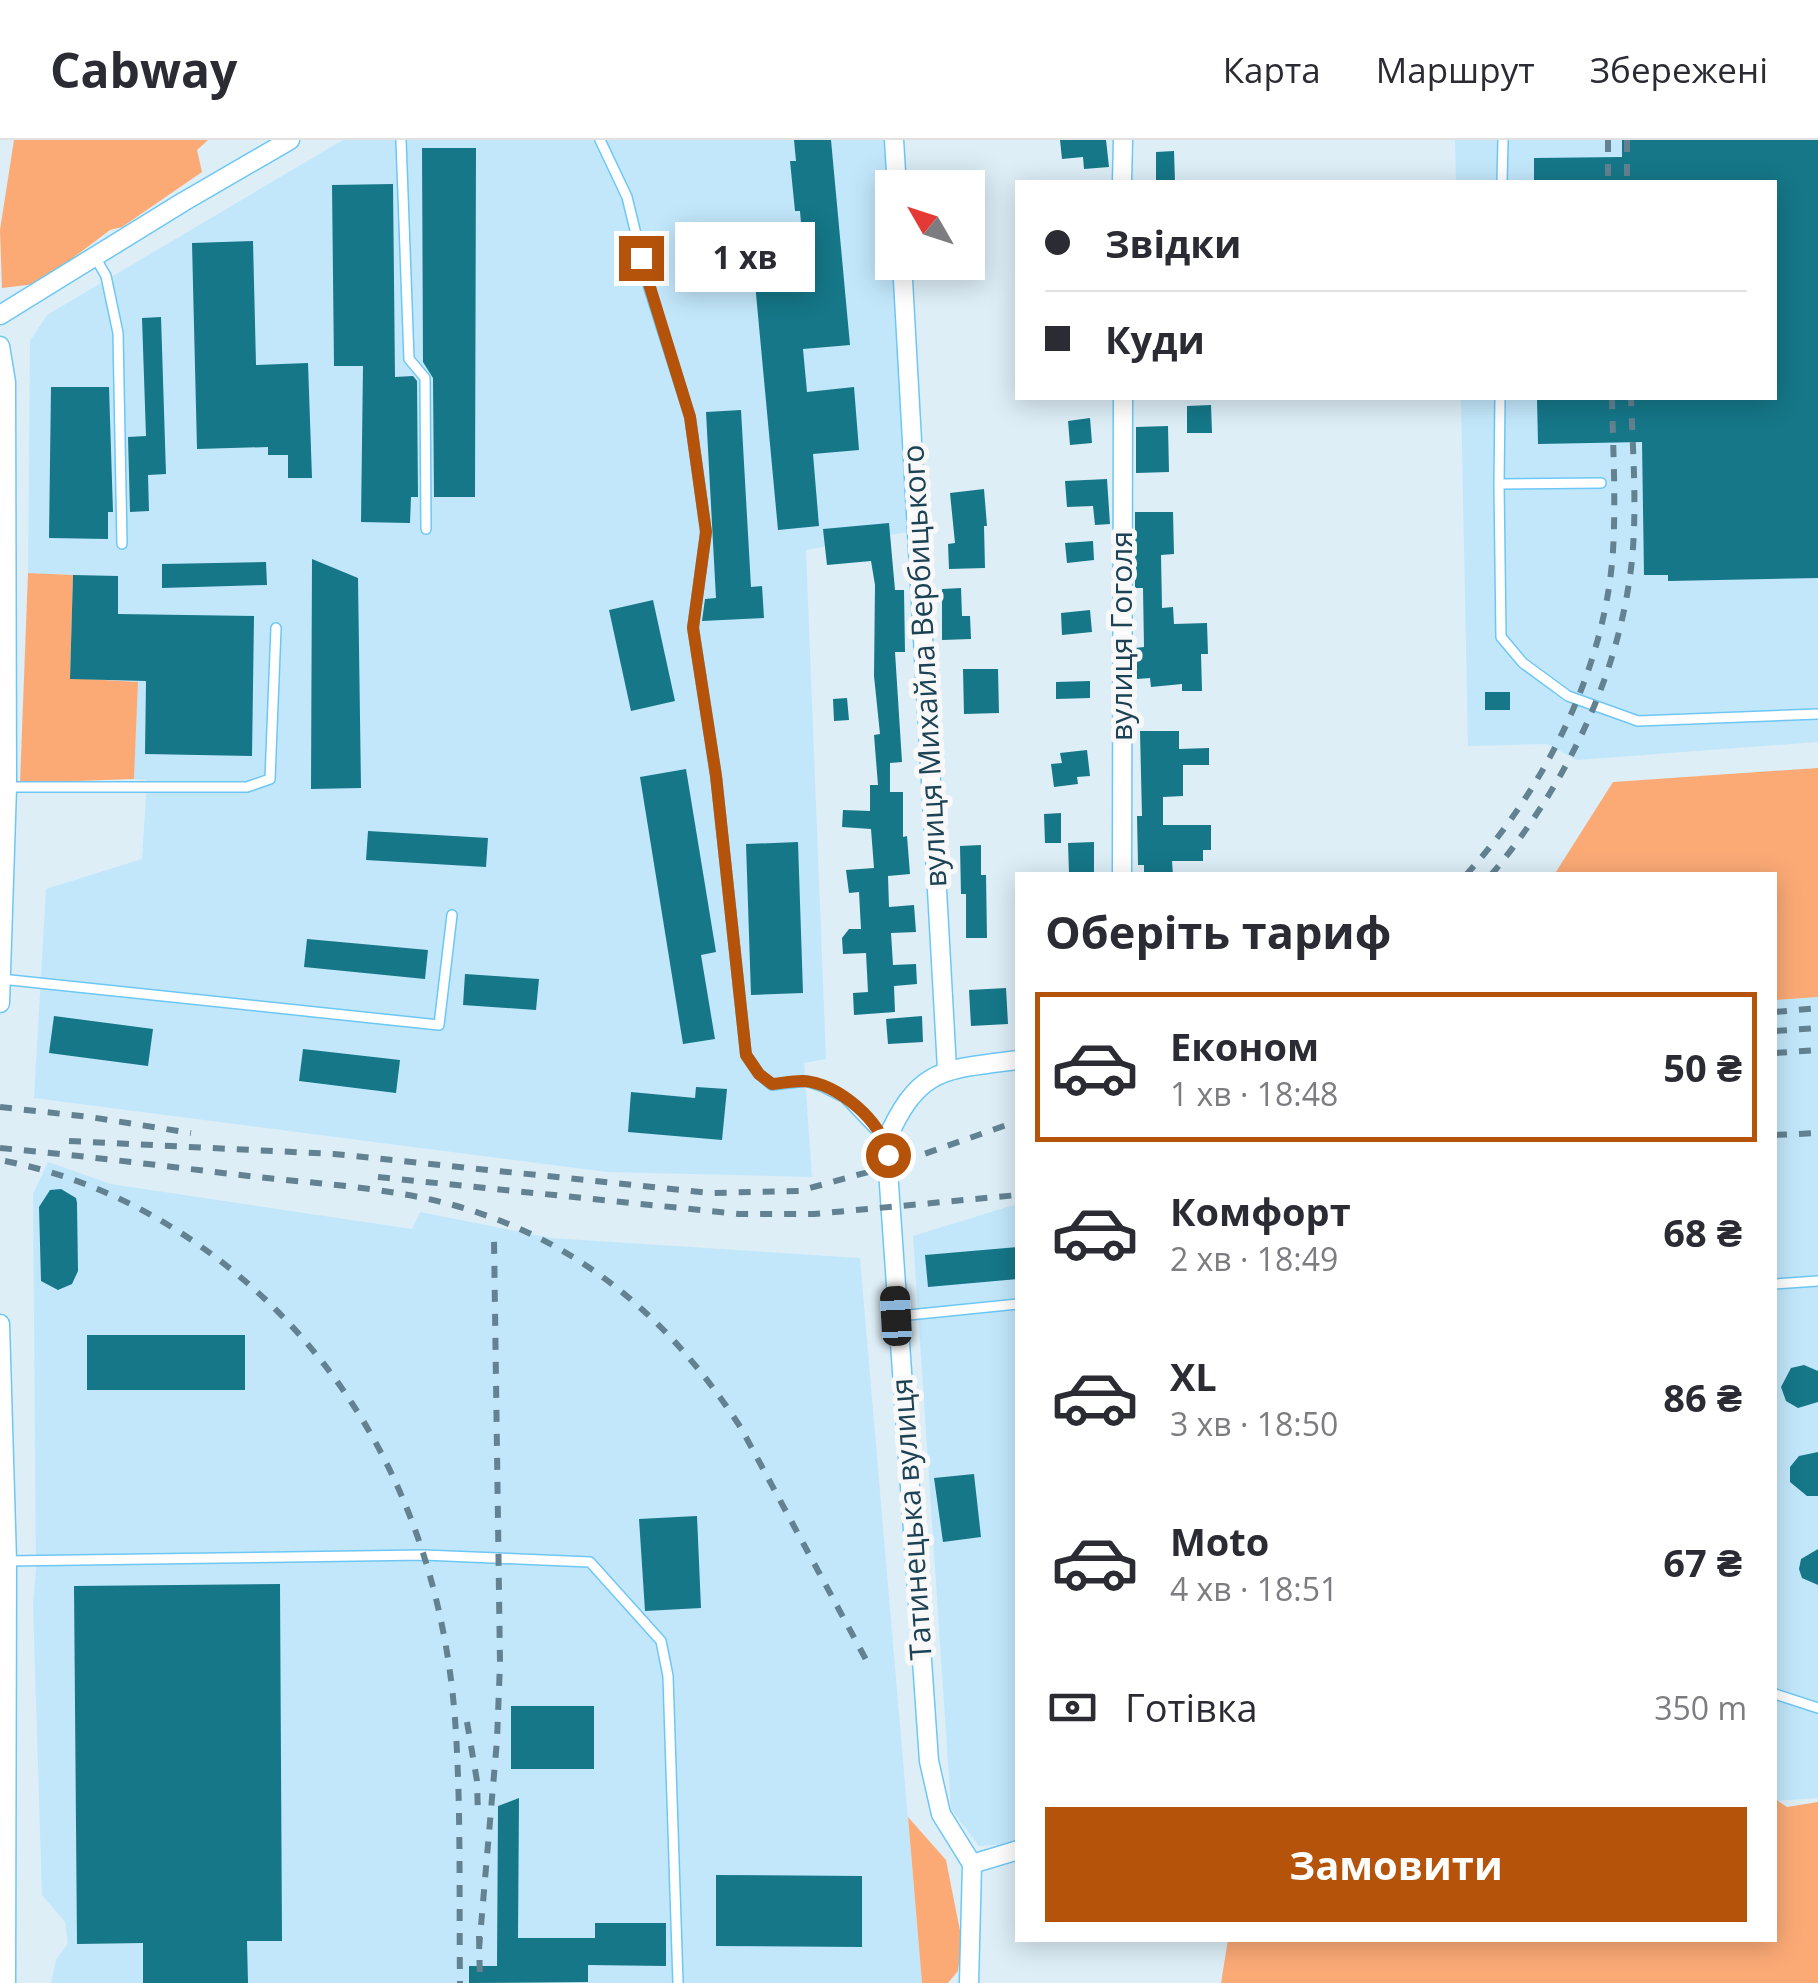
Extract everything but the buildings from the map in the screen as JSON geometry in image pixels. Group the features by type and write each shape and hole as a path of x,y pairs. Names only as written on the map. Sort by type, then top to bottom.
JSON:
{"street":[{"path":"0,315 290,140"},
{"path":"894,140 896,170"},
{"path":"1122,140 1122,180"},
{"name":"вулиця Михайла Вербицького","path":"903,280 947,1070"},
{"path":"0,346 6,382 6,787 0,1002"},
{"name":"вулиця Гоголя","path":"1122,872 1123,400"},
{"path":"886,1142 906,1102 923,1084 947,1070 1015,1060"},
{"name":"Татинецька вулиця","path":"886,1142 929,1760 941,1814 972,1864"},
{"path":"0,1324 7,1562 3,1912 6,1983"},
{"path":"969,1983 972,1864 1015,1851"}],"lane":[{"path":"401,140 409,359 425,378 426,529"},
{"path":"600,140 627,197 648,288 690,417 706,532 693,628 716,776 746,1055 759,1074 772,1084 806,1081 845,1098 886,1142"},
{"path":"1502,140 1502,180"},
{"path":"96,256 106,276 118,333 122,544"},
{"path":"1500,400 1501,636 1523,663 1568,696 1638,721 1818,714"},
{"path":"1499,484 1600,483"},
{"path":"6,787 247,787 270,779 276,628"},
{"path":"1,979 439,1025 452,914"},
{"path":"1777,1284 1818,1281"},
{"path":"896,1316 1015,1304"},
{"path":"7,1562 424,1555 590,1562 661,1641 668,1676 678,1983"},
{"path":"1777,1695 1818,1708"}],"shaded area":[{"path":"14,140 208,140 197,150 202,172 122,227 110,230 45,279 2,288 0,230"},
{"path":"343,140 894,140 894,170 875,170 875,280 903,280 919,530 806,550 826,1059 804,1063 812,1177 607,1172 34,1098 46,889 142,859 147,780 134,779 138,682 120,680 73,575 28,573 30,341 47,315"},
{"path":"1455,140 1818,140 1818,742 1577,760 1547,744 1468,746 1461,400 1777,400 1777,180 1456,180"},
{"path":"28,573 73,575 70,678 138,682 134,779 20,783"},
{"path":"1818,768 1818,997 1777,1000 1777,872 1556,872 1613,782"},
{"path":"1818,997 1818,1798 1777,1801 1777,1000"},
{"path":"48,1162 111,1184 412,1229 420,1212 551,1238 860,1258 922,1983 51,1983 56,1960 68,1943 65,1922 42,1895 33,1605 33,1194"},
{"path":"1015,1205 1015,1843 979,1846 951,1809 913,1236"},
{"path":"1777,1800 1787,1807 1818,1802 1818,1983 1221,1983 1228,1942 1777,1942"},
{"path":"908,1817 946,1860 962,1941 958,1971 948,1983 922,1983"}],"railway":[{"path":"1608,140 1608,180"},
{"path":"1627,140 1627,180"},
{"path":"1469,872 1495,841 1545,766 1584,683 1598,640 1613,551 1612,400"},
{"path":"1493,872 1560,776 1579,741 1609,666 1628,589 1633,542 1631,400"},
{"path":"1777,1012 1818,1008"},
{"path":"1777,1031 1818,1028"},
{"path":"1777,1053 1818,1050"},
{"path":"0,1107 191,1133"},
{"path":"69,1141 334,1154 711,1193 799,1191 890,1166 1015,1122"},
{"path":"1777,1135 1818,1133"},
{"path":"0,1148 405,1194 499,1220 581,1262 653,1319 714,1389 741,1428 870,1667"},
{"path":"5,1161 102,1191 191,1239 245,1281 292,1327 333,1376 368,1429 397,1485 420,1544 438,1606 450,1669 458,1765 460,1983"},
{"path":"378,1177 739,1214 814,1214 1015,1195"},
{"path":"479,1949 500,1663 494,1239"},
{"path":"467,1722 477,1781 478,1816"},
{"path":"479,1936 480,1983"}],"route":[{"path":"641,258 690,417 706,532 693,628 716,776 746,1055 759,1074 772,1084 806,1081 845,1098 886,1142 888,1155"}]}
